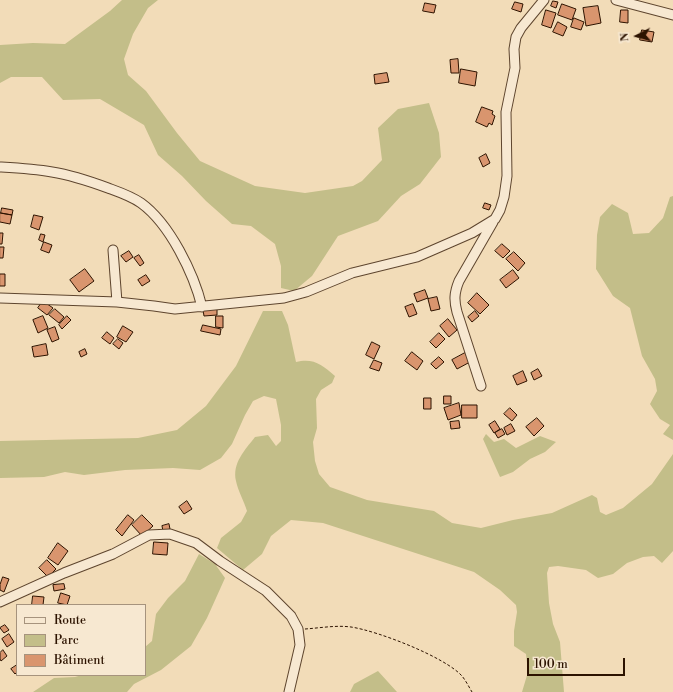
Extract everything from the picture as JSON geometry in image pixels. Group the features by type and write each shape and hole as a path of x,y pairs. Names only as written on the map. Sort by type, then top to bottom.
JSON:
{"street":[{"path":"481,386 454,303 454,292 500,210 504,197 507,176 506,112 514,74 514,49 516,37 520,28 544,0"},
{"path":"616,0 673,15"},
{"path":"0,167 52,172 87,180 127,195 141,203 165,229 182,256 196,286 202,307"},
{"path":"0,298 117,302 175,309 284,298 306,292 352,273 405,261 433,251 472,233 495,219"},
{"path":"113,250 117,302"},
{"path":"0,602 64,573 113,554 148,535 170,534 196,543 220,561 266,591 290,616 298,629 300,645 289,692"}],"path":[{"path":"298,629 325,626 351,627 376,633 444,661 463,677 472,692"}],"green space":[{"path":"122,0 158,0 148,8 133,34 124,59 128,75 146,91 200,161 255,186 305,193 353,186 362,181 382,160 378,128 398,109 429,103 439,133 441,157 420,184 401,196 378,221 338,236 312,276 294,291 281,288 281,266 275,244 251,226 232,224 206,201 182,176 158,155 144,125 100,99 63,100 42,77 11,77 0,83 0,45 33,43 65,44 110,11"},
{"path":"673,196 673,440 663,434 670,425 660,419 650,404 657,391 655,379 642,356 630,308 613,296 596,269 597,235 600,217 612,204 628,213 633,234 649,233 663,218 670,197"},
{"path":"263,311 282,311 288,325 296,362 308,361 317,363 335,376 332,383 321,390 316,399 317,428 313,442 315,461 319,474 330,487 367,500 434,511 452,523 481,528 513,520 552,513 592,495 597,498 600,512 606,515 623,508 652,484 673,454 673,551 662,563 654,556 643,557 627,563 613,574 598,578 586,570 558,566 549,567 547,573 549,603 553,624 560,642 564,692 522,692 528,672 526,654 514,646 514,631 517,612 516,605 500,590 474,572 323,523 291,520 271,536 262,554 243,570 217,548 221,538 241,522 247,511 238,488 235,474 240,457 255,437 268,435 276,446 281,441 281,425 276,399 264,396 253,401 232,444 221,458 200,470 173,468 125,470 84,475 65,472 44,477 0,478 0,441 138,438 177,430 206,406 236,366"},
{"path":"486,434 494,442 504,439 516,448 540,436 556,442 545,452 530,459 513,472 500,477 483,439"},
{"path":"199,554 215,564 225,578 207,618 191,646 161,670 134,684 127,692 33,692 54,678 78,676 146,676 146,646 152,641 156,614 168,598 185,581"},
{"path":"378,671 397,692 350,692 354,684"}],"building":[{"path":"553,1 558,2 556,8 551,6"},
{"path":"515,2 523,4 521,12 512,9"},
{"path":"425,3 436,5 434,13 423,11"},
{"path":"562,4 576,9 572,20 558,15"},
{"path":"598,6 601,23 586,26 583,8"},
{"path":"546,10 556,13 551,28 542,25"},
{"path":"621,10 628,10 628,23 620,22"},
{"path":"574,18 584,22 581,30 571,27"},
{"path":"558,22 567,27 563,36 553,32"},
{"path":"642,30 654,32 652,42 640,40"},
{"path":"458,59 459,73 451,73 450,60"},
{"path":"461,69 477,72 475,86 459,83"},
{"path":"387,73 389,82 375,84 374,75"},
{"path":"482,107 493,111 492,114 495,116 492,125 489,123 487,127 476,122"},
{"path":"486,154 490,163 483,167 479,158"},
{"path":"485,203 491,205 489,210 483,208"},
{"path":"2,208 13,210 12,215 1,213"},
{"path":"0,213 12,215 10,224 0,222"},
{"path":"34,215 43,217 39,230 31,227"},
{"path":"0,233 3,233 2,244 0,244"},
{"path":"41,234 45,235 43,242 39,240"},
{"path":"44,242 52,245 49,253 41,250"},
{"path":"502,244 510,251 503,258 495,251"},
{"path":"0,247 4,247 3,258 0,258"},
{"path":"129,251 133,257 126,262 121,256"},
{"path":"514,252 525,263 518,271 506,259"},
{"path":"139,255 144,263 140,266 134,258"},
{"path":"85,269 94,281 79,292 70,280"},
{"path":"513,270 519,278 506,288 500,280"},
{"path":"0,274 5,274 5,286 0,286"},
{"path":"146,275 150,281 142,286 138,280"},
{"path":"425,290 428,298 417,302 414,294"},
{"path":"477,293 489,305 480,314 468,303"},
{"path":"437,297 440,309 431,311 428,299"},
{"path":"43,301 53,308 47,315 38,308"},
{"path":"413,304 417,314 409,317 405,307"},
{"path":"55,309 64,317 59,323 49,315"},
{"path":"217,309 217,315 204,316 203,310"},
{"path":"475,311 479,316 472,322 468,317"},
{"path":"43,316 48,328 38,333 33,320"},
{"path":"67,316 71,320 62,329 59,325"},
{"path":"216,316 223,316 223,328 216,327"},
{"path":"448,319 457,330 449,337 440,326"},
{"path":"203,325 221,329 220,335 201,331"},
{"path":"123,326 133,332 126,342 117,337"},
{"path":"55,327 59,339 52,342 47,330"},
{"path":"107,332 114,338 110,344 102,338"},
{"path":"439,333 445,339 436,348 430,342"},
{"path":"118,339 123,343 119,349 113,344"},
{"path":"372,342 380,346 374,359 366,355"},
{"path":"46,344 48,355 34,357 32,347"},
{"path":"85,349 87,354 81,357 79,352"},
{"path":"412,352 423,361 417,370 405,361"},
{"path":"465,353 470,362 457,369 452,360"},
{"path":"439,357 444,362 436,369 431,364"},
{"path":"374,360 382,363 379,371 370,368"},
{"path":"538,369 542,376 534,380 531,373"},
{"path":"523,371 527,381 517,385 513,376"},
{"path":"444,396 451,396 451,404 444,404"},
{"path":"424,398 431,398 431,409 424,409"},
{"path":"459,403 461,415 448,420 444,408"},
{"path":"462,405 477,405 477,418 462,418"},
{"path":"510,408 517,415 512,421 504,414"},
{"path":"537,418 544,426 534,436 526,427"},
{"path":"459,421 460,428 451,429 450,422"},
{"path":"495,421 500,429 494,433 489,425"},
{"path":"511,424 515,431 507,435 504,428"},
{"path":"502,429 505,434 498,438 495,433"},
{"path":"187,501 192,509 184,514 179,507"},
{"path":"128,515 134,520 122,536 116,530"},
{"path":"142,515 153,526 142,536 132,525"},
{"path":"169,524 170,529 163,531 162,526"},
{"path":"154,542 168,543 167,555 153,554"},
{"path":"58,543 68,551 58,565 48,558"},
{"path":"47,560 56,569 48,577 39,568"},
{"path":"3,577 9,579 4,592 0,590"},
{"path":"64,584 65,589 54,591 53,585"},
{"path":"61,593 70,596 67,604 58,603"},
{"path":"33,596 44,597 43,604 32,604"},
{"path":"5,625 9,630 4,633 0,628"},
{"path":"9,634 14,642 7,647 2,639"},
{"path":"3,650 7,656 1,661 0,653"},
{"path":"16,666 15,674 11,669"}]}
